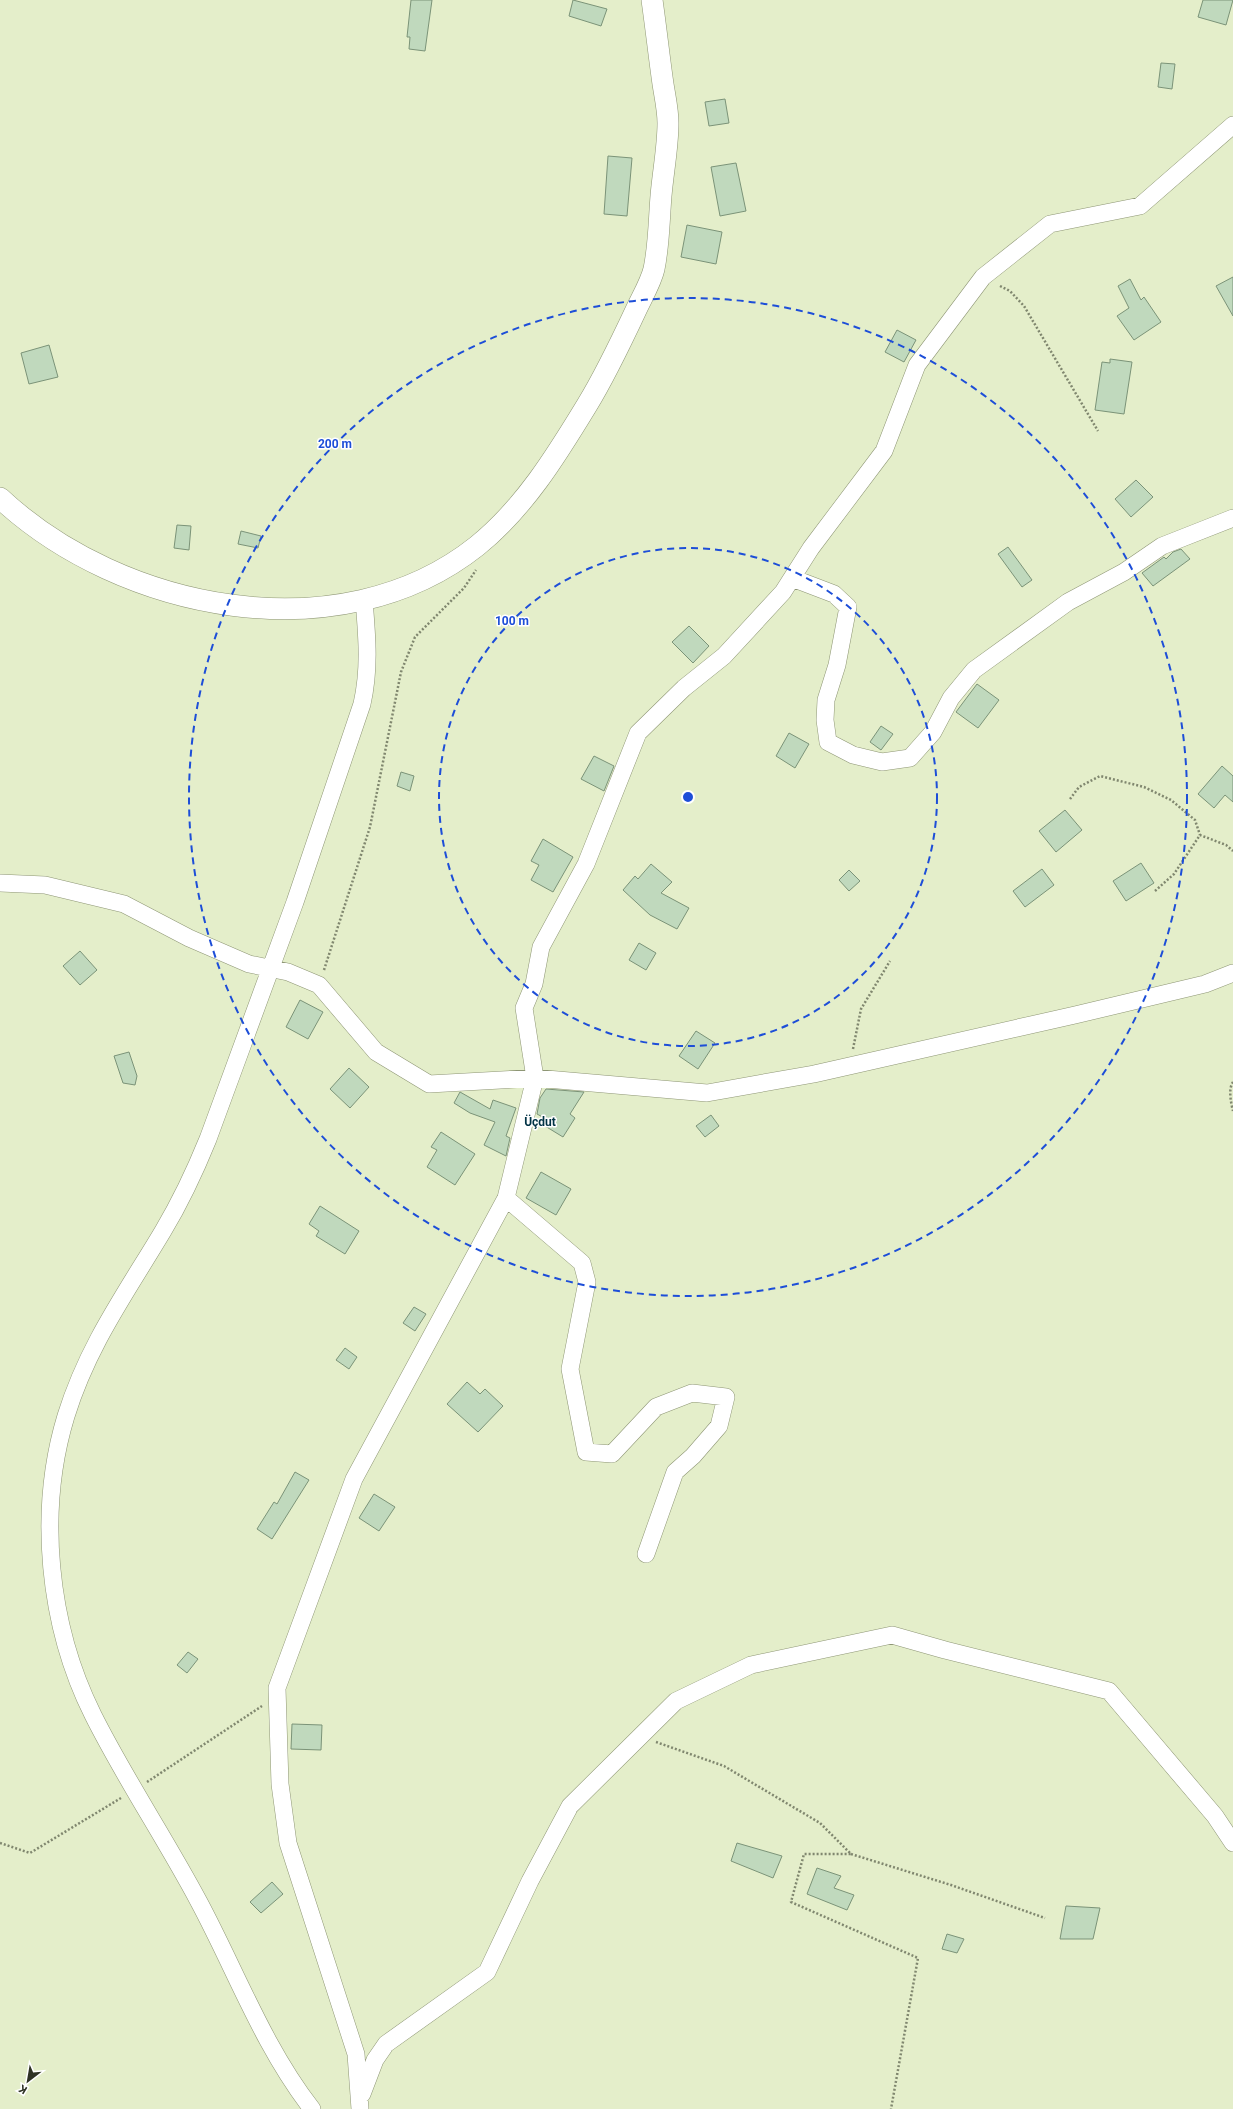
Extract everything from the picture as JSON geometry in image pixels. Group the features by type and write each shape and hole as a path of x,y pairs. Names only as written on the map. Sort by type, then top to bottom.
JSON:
{"street":[{"path":"0,498 13,511 56,541 97,565 150,586 211,603 261,609 321,607 364,600 392,591 432,574 476,546 516,509 564,443 603,379 654,271 668,122 652,0"},
{"path":"360,2104 356,2054 288,1843 280,1784 277,1688 354,1479 506,1198 535,1078 524,1008 534,984 541,947 586,864 638,733 684,688 724,656 783,592 811,548 884,451 917,365 984,277 1050,224 1140,206 1233,125"},
{"path":"792,578 834,594 848,608 837,665 826,700 825,720 828,742 853,755 882,762 910,758 933,732 951,698 974,670 1068,602 1124,572 1162,546 1233,518"},
{"path":"312,2109 288,2075 245,1997 198,1900 133,1791 92,1713 72,1662 60,1617 54,1583 50,1526 51,1498 59,1445 65,1419 84,1366 111,1314 164,1230 195,1170 208,1139 295,902 362,704 368,672 364,600"},
{"path":"0,883 45,885 124,904 189,938 249,964 288,972 319,985 376,1052 429,1084 535,1078 707,1093 850,1066 1205,984 1233,973"},
{"path":"506,1198 582,1263 587,1282 570,1369 586,1452 612,1454 656,1407 692,1393 726,1397 719,1426 693,1456 675,1472 646,1554"},
{"path":"360,2104 375,2060 386,2044 487,1972 530,1881 570,1806 676,1701 751,1665 892,1634 945,1650 1109,1691 1215,1816 1233,1843"}],"path":[{"path":"984,277 1010,291 1024,306 1098,431"},
{"path":"319,985 370,827 404,665 415,637 464,588 477,568"},
{"path":"1070,799 1079,787 1100,776 1144,787 1171,800 1195,820 1200,835"},
{"path":"1200,835 1226,845 1233,851"},
{"path":"1155,891 1174,874 1200,835"},
{"path":"850,1066 861,1009 890,961"},
{"path":"1233,1082 1231,1084 1233,1111"},
{"path":"640,1737 724,1766 820,1823 851,1854"},
{"path":"890,2109 918,1958 791,1902 804,1854 851,1854 951,1885 1045,1918"}],"building":[{"path":"411,0 432,0 425,51 409,49 410,37 407,37"},
{"path":"573,0 607,9 601,26 569,16"},
{"path":"1203,0 1233,0 1226,25 1198,17"},
{"path":"1161,63 1175,64 1172,89 1158,87"},
{"path":"725,99 729,123 709,126 705,102"},
{"path":"608,156 632,158 627,216 604,214"},
{"path":"736,163 746,211 720,216 711,167"},
{"path":"687,225 722,232 716,264 681,257"},
{"path":"1233,277 1233,316 1216,286"},
{"path":"1130,279 1141,300 1144,297 1161,322 1134,340 1117,316 1129,308 1118,286"},
{"path":"897,330 916,340 904,362 885,352"},
{"path":"49,345 58,377 29,384 21,353"},
{"path":"1110,359 1132,362 1124,414 1095,410 1102,362 1110,363"},
{"path":"1136,480 1153,497 1131,517 1115,499"},
{"path":"177,525 191,526 189,550 174,548"},
{"path":"241,531 261,536 258,548 238,544"},
{"path":"1008,547 1032,580 1022,587 998,554"},
{"path":"1181,549 1190,559 1153,586 1142,573 1164,557 1166,559 1173,552"},
{"path":"689,626 709,646 693,663 672,642"},
{"path":"977,684 999,700 978,728 956,712"},
{"path":"881,726 893,734 881,750 870,742"},
{"path":"789,733 809,744 795,768 776,756"},
{"path":"594,756 614,766 604,791 581,779"},
{"path":"1222,766 1233,776 1233,802 1225,795 1214,808 1198,794"},
{"path":"401,772 414,776 410,791 397,786"},
{"path":"1065,810 1082,830 1056,852 1039,831"},
{"path":"543,839 573,857 553,892 531,880 539,865 531,861"},
{"path":"1141,863 1154,883 1126,901 1113,881"},
{"path":"651,864 672,882 661,893 689,908 677,929 650,915 623,890 635,876 638,879"},
{"path":"1042,869 1054,885 1025,907 1013,891"},
{"path":"849,870 860,881 849,891 839,880"},
{"path":"639,943 656,953 646,970 629,960"},
{"path":"80,951 97,970 80,985 63,966"},
{"path":"300,1000 323,1012 308,1039 286,1027"},
{"path":"696,1031 715,1043 698,1069 679,1056"},
{"path":"129,1052 137,1076 135,1085 123,1083 114,1056"},
{"path":"349,1068 369,1087 350,1108 330,1089"},
{"path":"546,1089 584,1092 570,1114 575,1118 563,1137 545,1126 548,1120 537,1114 540,1098"},
{"path":"460,1092 490,1109 493,1100 516,1108 506,1136 510,1138 506,1156 484,1145 495,1122 470,1113 454,1103"},
{"path":"711,1115 719,1126 705,1137 696,1126"},
{"path":"441,1132 475,1154 455,1185 427,1167 437,1150 431,1147"},
{"path":"541,1172 571,1189 556,1215 526,1198"},
{"path":"320,1206 359,1231 345,1254 316,1236 319,1231 309,1224"},
{"path":"414,1307 426,1314 415,1331 403,1323"},
{"path":"345,1348 357,1357 349,1369 336,1360"},
{"path":"467,1382 480,1394 485,1389 503,1406 478,1432 447,1404"},
{"path":"295,1472 309,1480 272,1539 257,1529 274,1502 277,1504"},
{"path":"374,1494 395,1507 379,1531 359,1518"},
{"path":"188,1652 198,1659 187,1673 177,1665"},
{"path":"292,1724 322,1725 321,1750 291,1749"},
{"path":"737,1843 782,1856 773,1878 731,1861"},
{"path":"817,1868 841,1876 834,1888 854,1895 847,1910 807,1894"},
{"path":"272,1882 283,1894 261,1913 250,1902"},
{"path":"1066,1906 1100,1908 1093,1939 1060,1939"},
{"path":"947,1934 964,1939 957,1953 942,1949"}],"district":[{"name":"Üçdut","path":"540,1122"}]}
